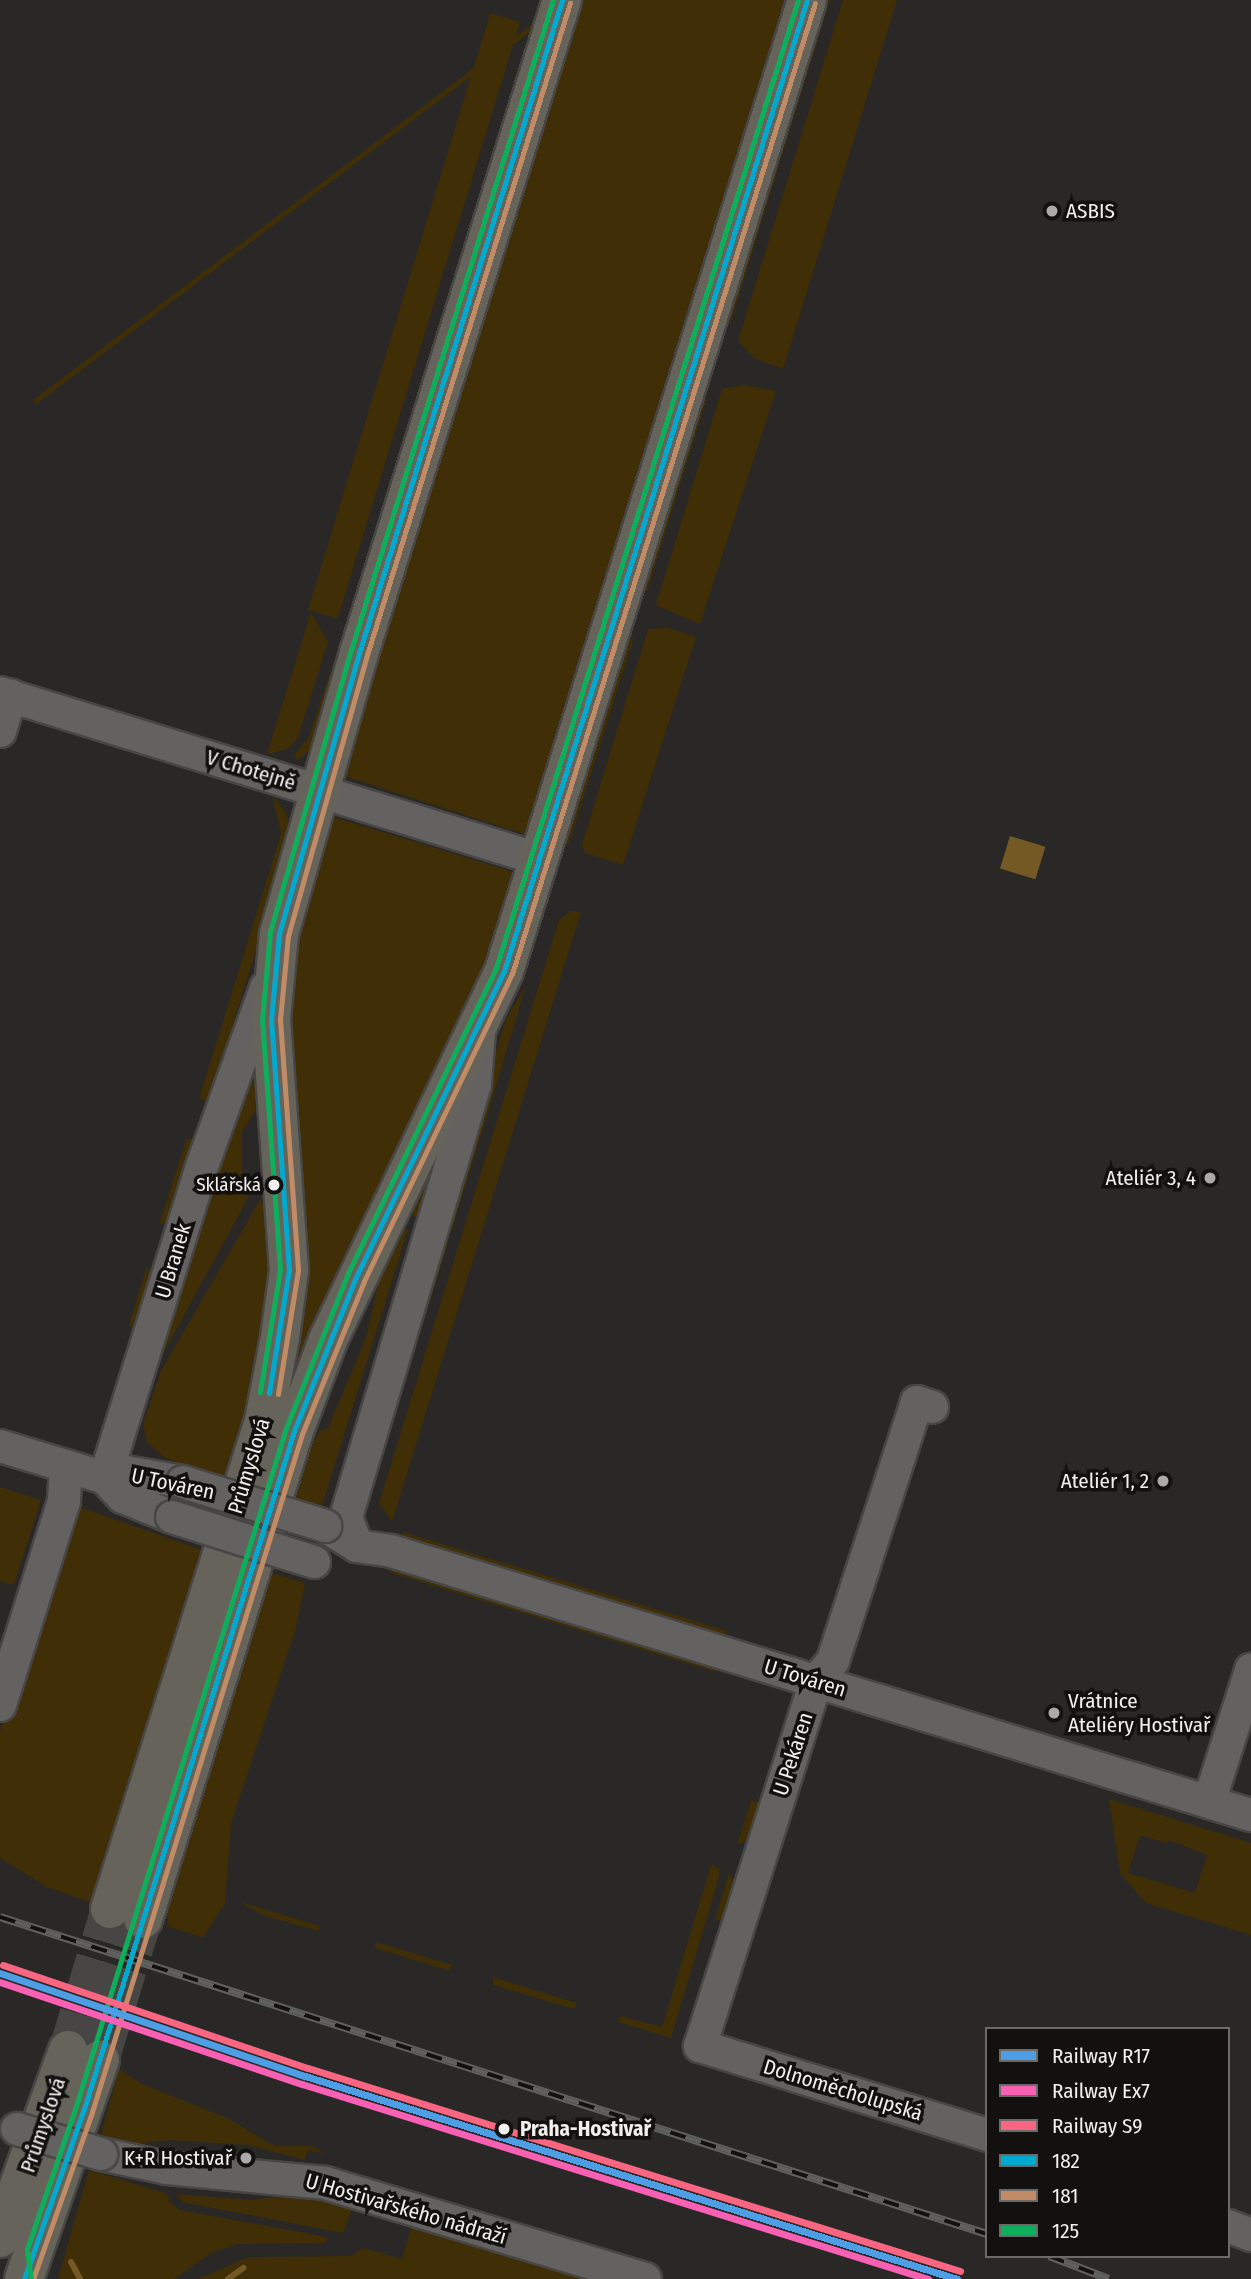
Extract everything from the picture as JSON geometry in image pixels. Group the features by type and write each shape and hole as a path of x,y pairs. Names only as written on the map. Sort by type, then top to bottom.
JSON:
{"main road":[{"name":"Průmyslová","path":"562,0 317,790 274,962 272,1052 289,1270 281,1337 264,1421 127,1914 328,1340 479,1030 542,859 807,0"},
{"name":"Průmyslová","path":"0,2238 84,2055 33,2270"}],"street":[{"name":"V Chotejně","path":"5,694 542,859"},
{"path":"0,731 5,694"},
{"name":"U Branek","path":"105,1478 204,1161 274,962"},
{"path":"357,1546 346,1517 475,1084 479,1030"},
{"name":"U Pekáren","path":"700,2046 816,1681 833,1661 917,1402 932,1406"},
{"name":"U Továren","path":"0,1446 105,1478 123,1497 172,1517 314,1562 357,1546"},
{"path":"0,1705 64,1501 66,1466"},
{"name":"U Továren","path":"105,1478 126,1472 183,1482 325,1526 357,1546 391,1551 1251,1815"},
{"path":"1209,1802 1251,1670"},
{"name":"Dolnoměcholupská","path":"700,2046 985,2134"},
{"name":"U Hostivařského nádraží","path":"8,2126 101,2154 167,2168 325,2183 645,2279"},
{"path":"1230,2227 1251,2235"}],"shaded area":[{"path":"580,0 791,0 533,833 525,834 341,775 504,257"},
{"path":"821,0 830,0 730,325 728,310"},
{"path":"843,0 897,0 783,369 754,358 738,341"},
{"path":"490,13 520,22 338,619 308,610"},
{"path":"531,25 534,29 36,405 33,401"},
{"path":"745,385 776,391 700,624 656,605 722,389"},
{"path":"707,398 647,592 641,578 698,408"},
{"path":"311,612 328,642 298,737 288,749 267,754"},
{"path":"668,628 696,637 623,865 585,853 582,845 648,629"},
{"path":"634,637 568,847 565,833 620,646"},
{"path":"335,657 312,749 297,760 294,755 309,737"},
{"path":"272,794 287,815 290,840 209,1102 199,1099 281,834"},
{"path":"330,816 513,872 519,877 482,989 279,1410 298,1199 288,957"},
{"path":"1010,836 1045,847 1035,879 1000,869"},
{"path":"571,911 581,912 392,1522 379,1503 559,920"},
{"path":"526,985 452,1229 442,1226 506,1019"},
{"path":"256,1043 255,1112 242,1131 242,1183 246,1183 248,1198 152,1374"},
{"path":"452,1116 419,1218 403,1212"},
{"path":"187,1138 196,1141 168,1225 159,1223"},
{"path":"261,1198 274,1247 257,1390 230,1481 165,1458 147,1442 143,1424 161,1371"},
{"path":"405,1228 408,1229 321,1509 288,1499 319,1431 328,1428 366,1338 379,1280"},
{"path":"438,1239 448,1243 364,1511 363,1506"},
{"path":"146,1269 156,1272 138,1328 129,1325"},
{"path":"0,1487 41,1500 14,1585 0,1581"},
{"path":"71,1504 205,1551 110,1872 89,1902 47,1887 0,1858 0,1731"},
{"path":"403,1532 727,1631 725,1640 400,1541"},
{"path":"393,1564 718,1663 716,1672 390,1573"},
{"path":"266,1571 305,1583 295,1631 231,1823 225,1903 203,1938 168,1926 166,1900"},
{"path":"1109,1799 1251,1843 1251,1935 1146,1903 1120,1873","holes":["1140,1835 1167,1843 1169,1840 1207,1855 1195,1893 1128,1873"]},
{"path":"751,1800 766,1804 750,1839 737,1845"},
{"path":"711,1865 719,1868 719,1877 671,2038 618,2022 620,2016 662,2027"},
{"path":"729,1873 737,1889 730,1924 715,1919"},
{"path":"240,1902 320,1926 319,1931 263,1915"},
{"path":"376,1942 452,1965 450,1971 374,1948"},
{"path":"493,1977 577,2003 574,2009 493,1985"},
{"path":"119,2069 142,2084 227,2118 275,2146 312,2146 326,2154 308,2150 305,2160 248,2145 170,2140 135,2144 101,2135"},
{"path":"89,2170 168,2194 169,2202 180,2210 327,2237 326,2243 238,2244 213,2252 174,2279 58,2279"},
{"path":"321,2193 355,2201 343,2233 182,2202 176,2194 252,2200 283,2195 319,2200"},
{"path":"412,2225 605,2279 198,2279 249,2257 351,2256 363,2248 402,2259"}],"waterway":[{"path":"71,2262 80,2279"},
{"path":"228,2279 243,2268"}],"tunnel":[{"path":"68,2050 110,1909"},
{"path":"100,2060 143,1919"}],"railway":[{"path":"0,1917 985,2233"},
{"path":"1054,2258 1109,2279"}],"rail line":[{"name":"S9","path":"3,1965 308,2068 960,2271"},
{"name":"R17","path":"0,1973 305,2076 957,2279"},
{"name":"Ex7","path":"0,1982 302,2084 928,2279"}],"transit line":[{"name":"125","path":"260,1392 280,1270 262,1020 270,932 351,650 553,0"},
{"name":"182","path":"269,1393 289,1270 271,1020 279,934 359,653 562,0"},
{"name":"125","path":"31,2279 27,2249 76,2106 286,1428 348,1273 496,968 798,0"},
{"name":"182","path":"24,2279 84,2109 294,1431 356,1277 504,971 807,0"},
{"name":"181","path":"278,1394 298,1270 280,1020 288,936 367,655 570,3"},
{"name":"181","path":"33,2279 92,2112 302,1434 364,1281 512,974 815,3"}],"place":[{"name":"ASBIS","path":"1052,211"},
{"name":"Ateliér 3, 4","path":"1210,1178"},
{"name":"Sklářská","path":"274,1185"},
{"name":"Ateliér 1, 2","path":"1163,1481"},
{"name":"Vrátnice Ateliéry Hostivař","path":"1054,1713"},
{"name":"Praha-Hostivař","path":"504,2129"},
{"name":"K+R Hostivař","path":"246,2158"}]}
